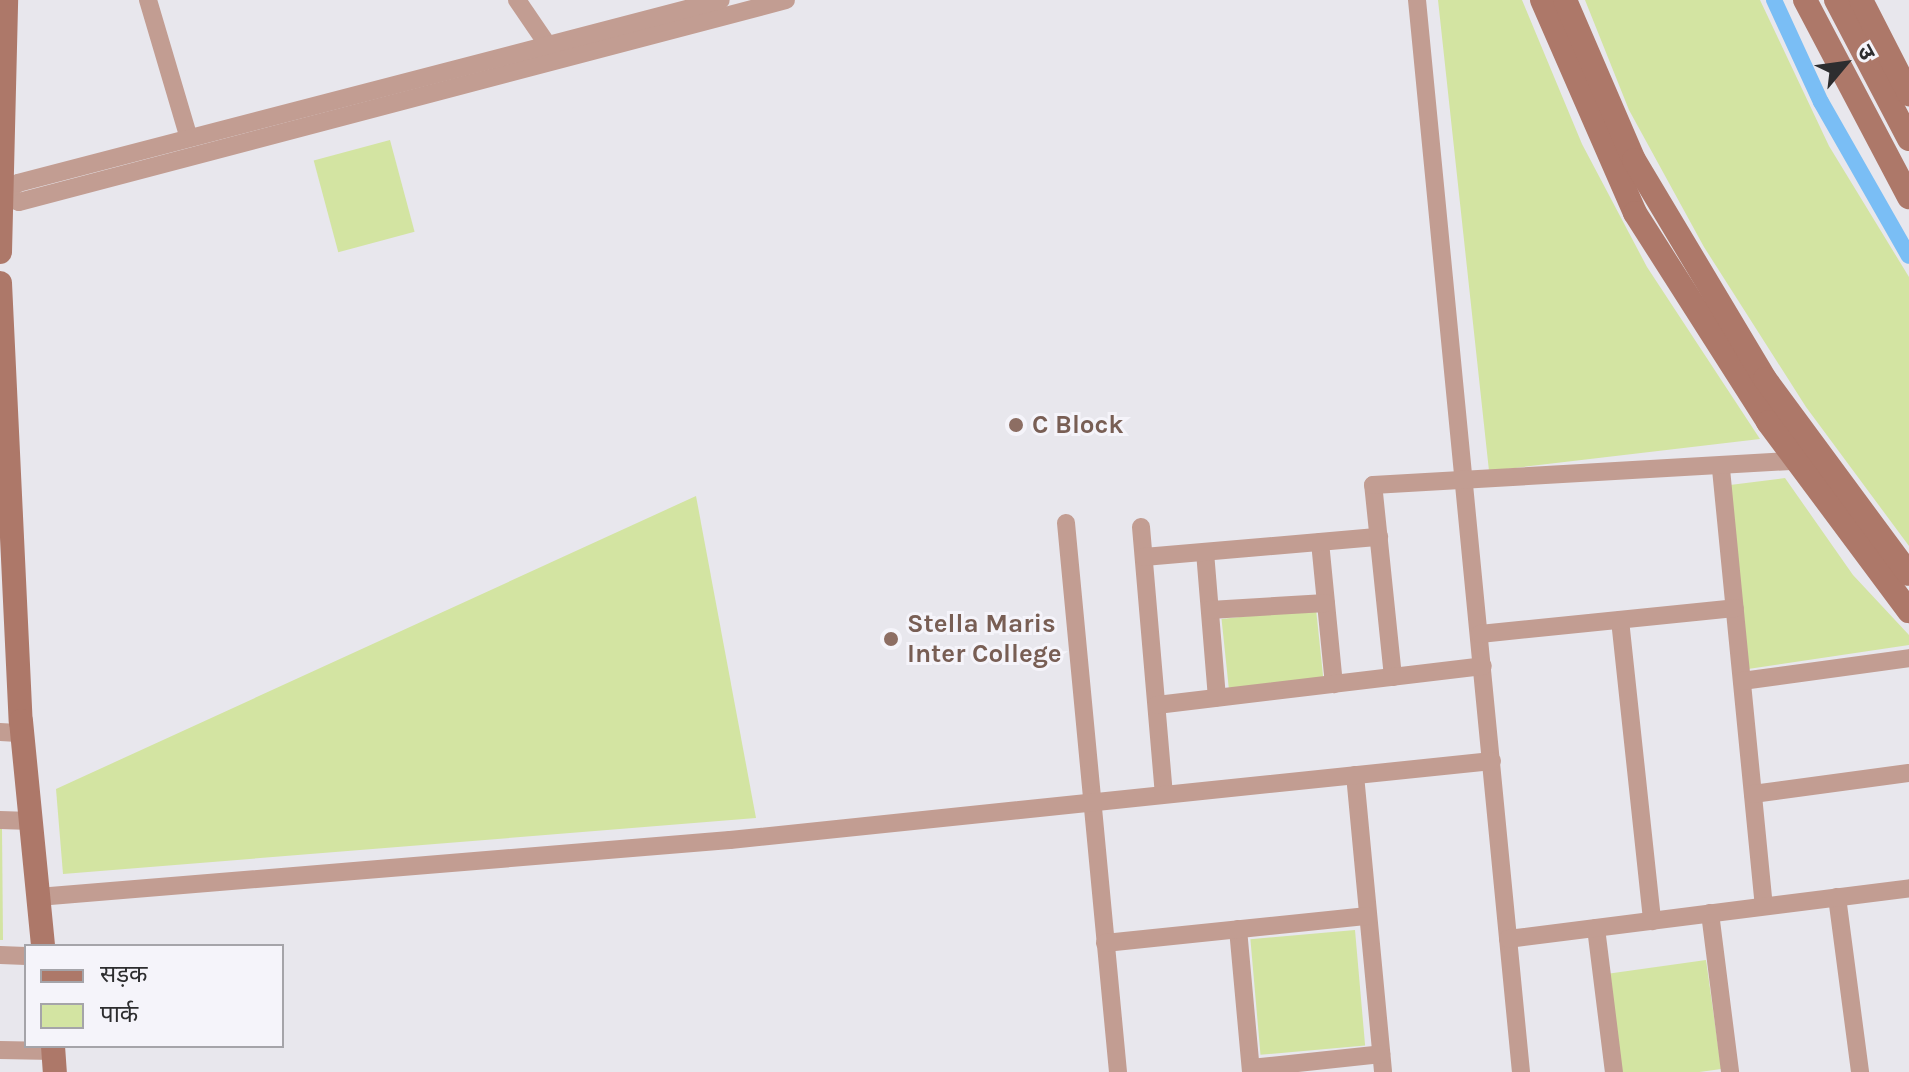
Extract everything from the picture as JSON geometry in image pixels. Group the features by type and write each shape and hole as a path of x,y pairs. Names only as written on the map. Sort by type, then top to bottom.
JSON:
{"street":[{"path":"0,252 6,0"},
{"path":"148,0 189,138"},
{"path":"517,0 547,44"},
{"path":"0,195 18,183 716,0"},
{"path":"0,195 19,202 786,0"},
{"path":"1417,0 1521,1072"},
{"path":"1542,0 1635,213 1795,461 1909,611"},
{"path":"1565,0 1634,160 1732,324 1909,574"},
{"path":"1805,0 1909,197"},
{"path":"1836,0 1909,139"},
{"path":"1861,0 1909,94"},
{"path":"0,283 11,733 31,821 43,944"},
{"path":"1393,677 1373,485 1721,469 1795,461"},
{"path":"1721,469 1764,906"},
{"path":"1066,523 1118,1072"},
{"path":"1141,527 1164,794"},
{"path":"1144,557 1379,537"},
{"path":"1320,542 1334,684"},
{"path":"1205,552 1217,698"},
{"path":"1210,610 1326,603"},
{"path":"1480,634 1735,608"},
{"path":"1620,620 1652,921"},
{"path":"1742,681 1909,658"},
{"path":"1157,705 1483,666"},
{"path":"38,897 1091,802 1492,761"},
{"path":"1753,794 1909,773"},
{"path":"1238,929 1251,1070 1382,1063 1355,775"},
{"path":"0,820 31,821"},
{"path":"1508,939 1909,888"},
{"path":"1837,897 1860,1072"},
{"path":"1710,913 1730,1072"},
{"path":"1105,943 1368,916"},
{"path":"1596,928 1614,1072"},
{"path":"0,955 24,956"},
{"path":"0,1050 54,1056"}],"green space":[{"path":"1438,0 1522,0 1582,144 1647,267 1760,439 1489,471"},
{"path":"1585,0 1760,0 1829,146 1909,277 1909,546 1806,407 1704,247 1629,110"},
{"path":"390,140 415,232 338,252 314,160"},
{"path":"1785,478 1853,575 1909,635 1909,645 1748,669 1730,485"},
{"path":"696,496 756,818 63,874 56,789"},
{"path":"1316,609 1323,679 1229,689 1222,619"},
{"path":"2,828 3,940 0,940"},
{"path":"1355,930 1365,1046 1261,1055 1250,939"},
{"path":"1706,960 1721,1069 1622,1072 1608,974"}],"waterway":[{"path":"1774,0 1821,102 1909,256"}],"place":[{"name":"C Block","path":"1016,425"},
{"name":"Stella Maris Inter College","path":"891,639"}]}
